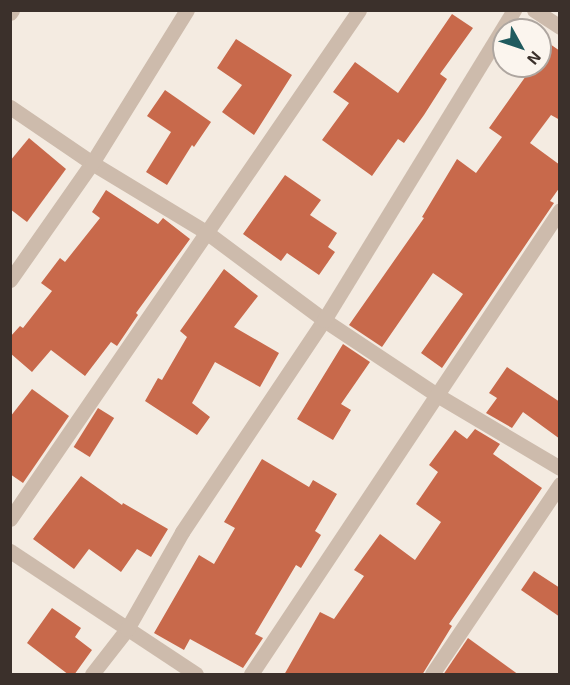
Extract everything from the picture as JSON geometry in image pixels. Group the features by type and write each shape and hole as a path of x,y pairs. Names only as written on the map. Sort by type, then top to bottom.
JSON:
{"street":[{"path":"10,280 92,163 187,10"},
{"path":"10,519 359,10"},
{"path":"92,675 127,629 182,532 324,320 514,10"},
{"path":"534,10 560,27"},
{"path":"10,107 92,163 206,232 324,320 437,395 560,468"},
{"path":"251,675 560,210"},
{"path":"432,675 560,484"},
{"path":"10,551 196,675"}],"building":[{"path":"452,14 473,28 440,74 447,79 424,115 404,143 398,139 372,176 322,140 349,103 333,92 355,62 398,93"},
{"path":"236,39 292,75 254,135 222,112 242,85 217,68"},
{"path":"552,45 560,51 560,120 551,115 530,143 560,165 560,187 550,201 554,203 442,368 421,353 463,294 433,273 382,347 349,325 424,218 422,217 457,159 476,173 502,137 489,128 524,78 552,78"},
{"path":"165,90 211,122 194,147 192,145 167,185 146,172 171,132 147,116"},
{"path":"29,138 66,169 27,222 10,209 10,161"},
{"path":"285,175 321,200 310,215 337,233 328,247 335,252 319,275 287,253 281,261 243,234"},
{"path":"106,190 158,224 163,218 190,239 136,313 138,315 117,346 111,342 85,376 51,350 32,372 10,353 10,337 20,326 23,328 52,291 41,283 60,258 65,262 100,218 92,212"},
{"path":"224,269 258,296 234,327 279,353 260,387 215,362 192,403 210,417 197,435 145,401 158,378 162,380 187,337 180,331"},
{"path":"343,344 370,362 341,404 351,410 333,440 297,419"},
{"path":"507,367 560,402 560,439 523,412 512,428 486,413 497,398 489,393"},
{"path":"32,389 69,416 23,483 10,474 10,417"},
{"path":"98,408 114,418 90,457 74,447"},
{"path":"475,429 500,444 493,454 542,488 449,624 452,626 422,675 284,675 320,612 334,619 364,576 354,570 380,534 415,560 441,522 416,504 438,472 429,465 455,430 467,439"},
{"path":"262,459 309,487 313,480 337,494 315,531 321,535 301,568 296,565 255,634 263,638 243,668 190,639 184,650 154,633 199,555 214,564 235,528 224,522"},
{"path":"81,476 122,505 123,503 168,529 151,557 137,549 121,572 89,549 74,569 33,539"},
{"path":"534,571 560,588 560,617 521,590"},
{"path":"52,608 81,628 75,637 92,650 74,675 69,675 27,643"},
{"path":"468,638 519,675 443,675"}]}
